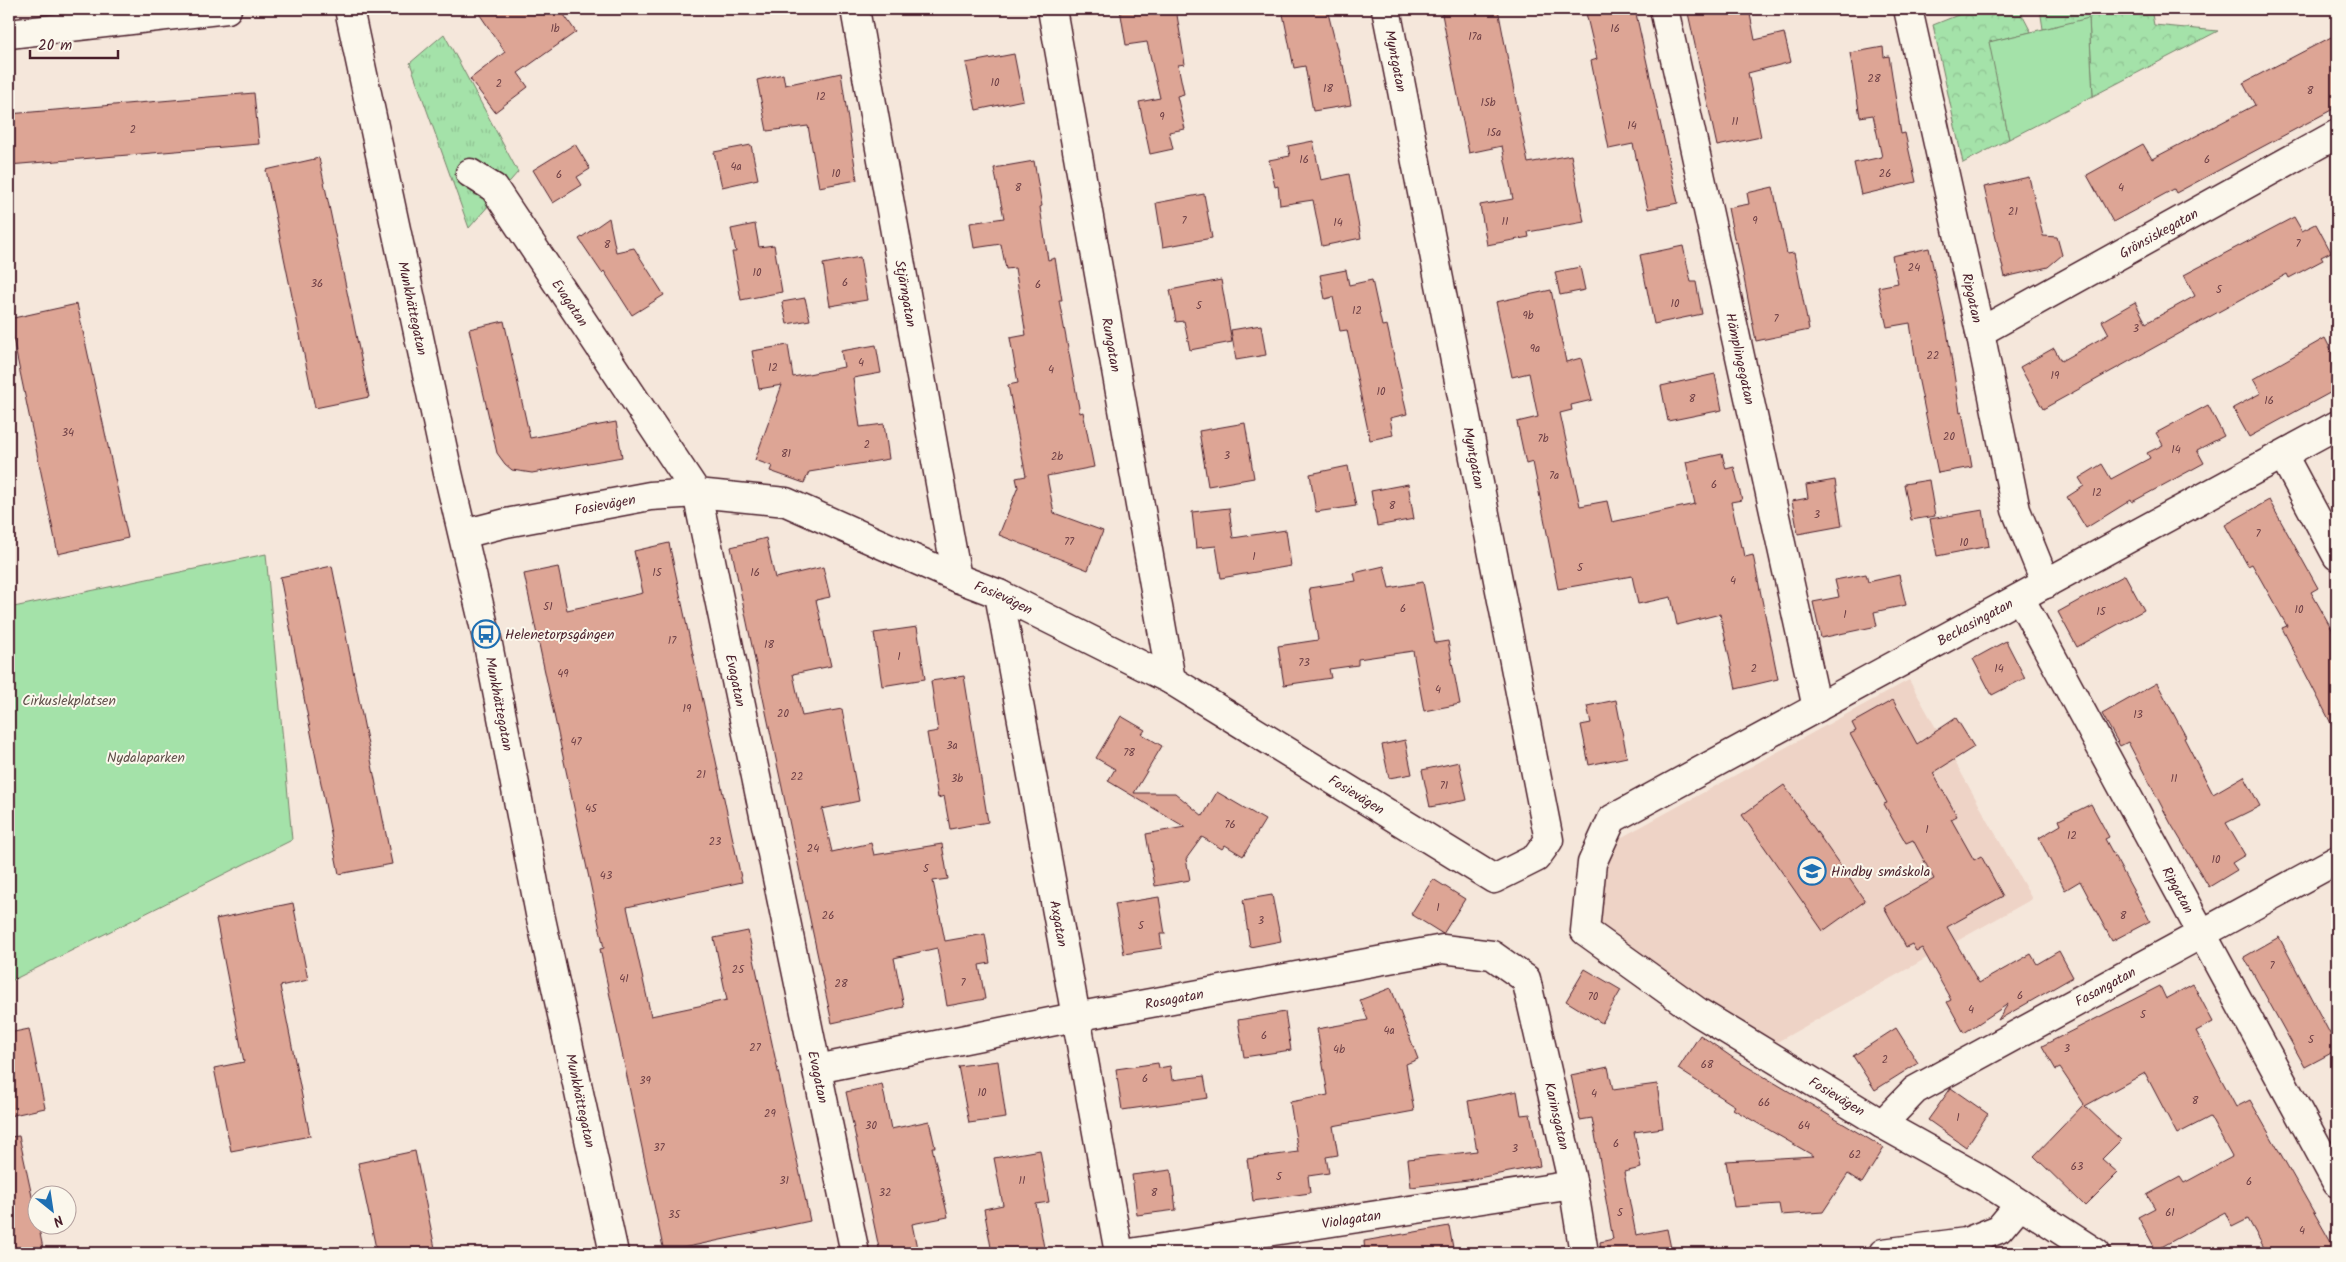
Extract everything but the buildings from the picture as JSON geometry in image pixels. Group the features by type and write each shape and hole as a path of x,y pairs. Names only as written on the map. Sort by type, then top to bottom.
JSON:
{"street":[{"path":"9,34 227,9"},
{"name":"Munkhättegatan","path":"349,9 486,634 542,923 614,1253"},
{"name":"Stjärngatan","path":"855,9 957,578"},
{"name":"Rungatan","path":"1052,9 1172,680"},
{"name":"Myntgatan","path":"1386,9 1549,840 1536,858 1494,879"},
{"name":"Hämplingegatan","path":"1664,9 1817,708"},
{"name":"Ripgatan","path":"1908,9 1980,332 2016,510 2046,584"},
{"name":"Grönsiskegatan","path":"1980,332 2337,134"},
{"name":"Evagatan","path":"470,174 494,188 697,493 855,1253"},
{"name":"Beckasingatan","path":"1585,931 1592,863 1612,819 2337,425"},
{"path":"2283,455 2337,556"},
{"name":"Fosievägen","path":"463,534 506,523 650,496 697,493 786,502 957,578 999,594 1172,680 1494,879"},
{"name":"Axgatan","path":"999,594 1074,1017 1119,1253"},
{"name":"Ripgatan","path":"2020,598 2337,1182"},
{"name":"Fasangatan","path":"1882,1124 1915,1090 2337,860"},
{"name":"Fosievägen","path":"1585,931 1698,1012 1882,1124 1988,1183 2096,1253"},
{"name":"Rosagatan","path":"816,1069 1074,1017 1443,949 1492,955 1526,979"},
{"name":"Karinsgatan","path":"1526,979 1573,1185 1584,1253"},
{"name":"Violagatan","path":"1130,1253 1573,1185"},
{"path":"1890,1253 1966,1242 1999,1229 2020,1204"}],"shaded area":[{"name":"Hindby småskola","path":"1909,680 2032,899 1777,1042 1703,1010 1593,930 1613,842"}],"green space":[{"path":"1973,9 2019,9 2031,32 1990,42 2009,139 1963,163 1933,25"},
{"path":"2040,9 2151,9 2154,25 2218,31 2093,96 2089,19 2043,29"},
{"path":"2089,18 2093,96 2009,139 1989,42"},
{"path":"444,34 518,172 469,228 410,63"},
{"name":"Nydalaparken","path":"266,554 292,840 9,982 9,608"}],"place":[{"name":"Helenetorpsgången","path":"486,634"},
{"name":"Hindby småskola","path":"1812,871"}],"park label":[{"name":"Cirkuslekplatsen","path":"69,700"}]}
